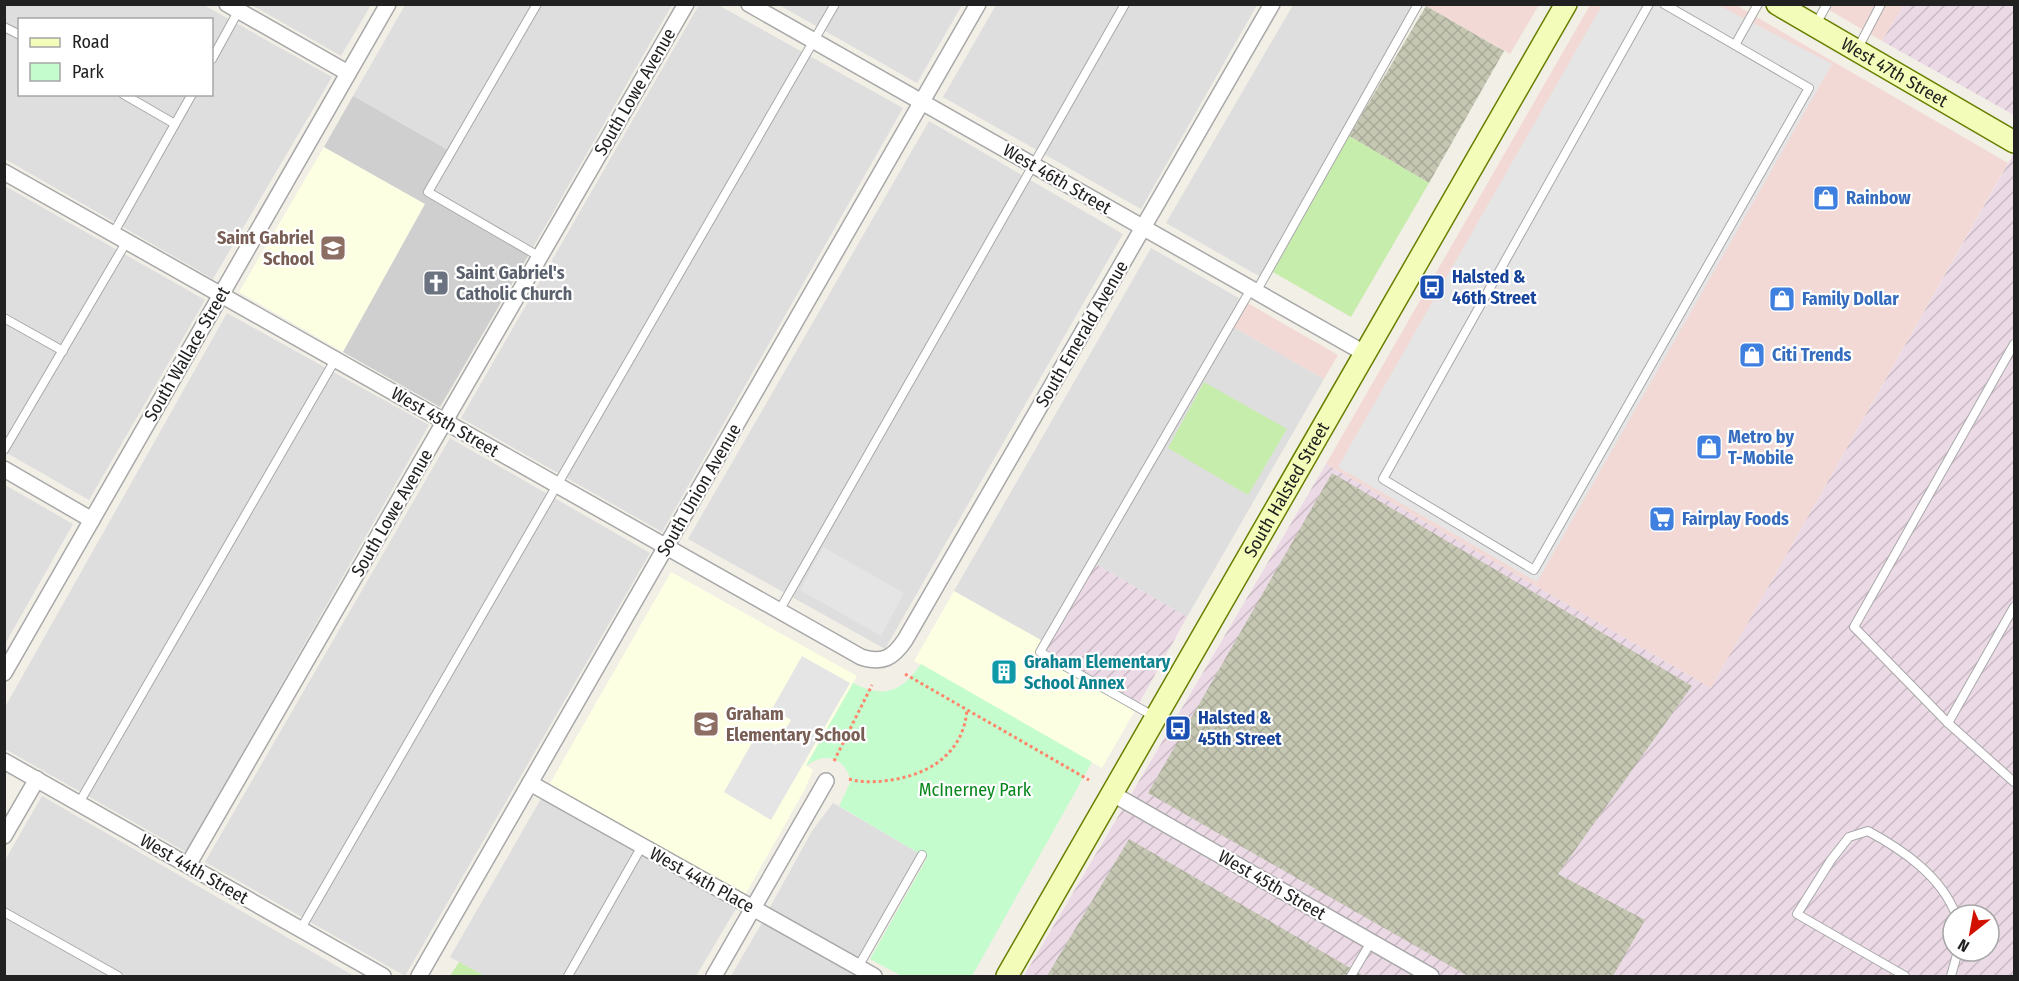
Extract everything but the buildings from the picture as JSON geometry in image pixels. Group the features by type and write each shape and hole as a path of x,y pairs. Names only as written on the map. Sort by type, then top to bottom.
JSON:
{"main road":[{"name":"South Halsted Street","path":"1007,976 1566,4"},
{"name":"West 47th Street","path":"1777,4 2014,142"}],"street":[{"name":"South Wallace Street","path":"4,673 388,4"},
{"name":"South Lowe Avenue","path":"188,865 686,4"},
{"name":"West 46th Street","path":"749,4 1366,354"},
{"name":"South Union Avenue","path":"419,976 978,4"},
{"name":"South Emerald Avenue","path":"887,658 897,653 905,640 1272,4"},
{"path":"236,7 348,73"},
{"name":"West 45th Street","path":"4,172 861,657 874,662 887,658"},
{"path":"4,469 92,520"},
{"name":"West 44th Street","path":"4,761 383,976"},
{"path":"4,836 37,779"},
{"path":"714,976 826,781"},
{"name":"West 44th Place","path":"530,783 865,973"},
{"name":"West 45th Street","path":"1113,794 1431,976"}],"lane":[{"path":"537,4 428,192 540,257"},
{"path":"300,930 836,4"},
{"path":"779,611 1125,4"},
{"path":"1156,718 1040,652 1418,4"},
{"path":"1649,4 1383,479 1534,570 1809,88 1664,4"},
{"path":"1735,45 1758,4"},
{"path":"1815,27 1827,4"},
{"path":"1857,51 1881,4"},
{"path":"213,57 236,7"},
{"path":"4,27 18,34"},
{"path":"126,96 175,124"},
{"path":"113,234 191,96"},
{"path":"4,450 127,242"},
{"path":"4,318 63,351"},
{"path":"2014,344 1854,627 1948,723 2014,782"},
{"path":"78,803 335,360"},
{"path":"1948,723 2014,607"},
{"path":"1905,976 1797,914 1831,860 1849,837 1868,831 1890,843 1924,870 1951,903"},
{"path":"567,976 642,846"},
{"path":"865,973 922,855"},
{"path":"4,912 118,976"},
{"path":"1351,976 1371,942"}],"path":[{"path":"905,674 1089,780"},
{"path":"834,761 872,685"},
{"path":"849,779 883,781 909,777 930,769 946,758 958,741 966,723 967,709"}],"shaded area":[{"path":"1904,4 2014,5 2014,115 1882,41"},
{"path":"5,5 204,5 332,77 213,279 5,159"},
{"path":"252,5 371,5 341,56"},
{"path":"405,5 672,5 531,251 428,192 353,96"},
{"path":"699,5 718,5 903,108 662,532 461,418"},
{"path":"779,5 962,5 917,83"},
{"path":"996,5 1257,5 1141,209 943,97"},
{"path":"1293,5 1418,5 1264,279 1166,223"},
{"path":"1424,5 1539,5 1510,54"},
{"path":"1590,5 1736,5 2008,163 1711,688 1326,464"},
{"path":"1602,5 1718,5 1832,64 1537,582 1338,467"},
{"path":"1821,5 1904,5 1882,41"},
{"path":"1426,6 1504,51 1429,183 1349,136"},
{"path":"353,96 451,152 429,192 531,251 440,407 343,352 425,204 324,147"},
{"path":"929,121 1123,234 885,649 688,539"},
{"name":"Saint Gabriel School","path":"324,147 425,204 343,352 239,292"},
{"path":"2014,153 2014,976 1024,976 1326,464 1711,688"},
{"path":"5,186 205,300 89,500 5,452"},
{"path":"1151,248 1244,301 1230,325 1324,379 1187,617 1092,562 1046,643 954,591"},
{"path":"1244,301 1338,355 1324,379 1230,325"},
{"path":"227,313 429,425 186,852 5,749 5,707"},
{"path":"450,438 650,553 405,976 205,862"},
{"path":"1332,473 1692,686 1558,874 1645,920 1613,976 1468,976 1148,793"},
{"path":"5,485 73,524 5,644"},
{"path":"823,547 904,593 881,636 800,590"},
{"path":"1092,562 1187,617 1137,707 1040,652"},
{"name":"Graham Elementary School","path":"671,572 857,676 806,765 813,770 805,789 745,895 549,785"},
{"name":"Graham Elementary School Annex","path":"954,591 1046,643 1040,651 1137,707 1102,768 914,661"},
{"path":"802,656 850,683 771,820 724,792 757,734 776,745 791,720 772,709"},
{"path":"42,796 354,976 5,976 5,860"},
{"path":"542,797 737,907 696,976 485,976 450,957"},
{"path":"833,803 922,855 861,962 769,909 812,831"},
{"path":"1129,839 1364,976 1047,976"},
{"path":"763,921 860,976 731,976"}],"green space":[{"path":"1349,136 1429,183 1351,317 1273,272"},
{"path":"1204,382 1287,429 1248,495 1168,448"},
{"name":"McInerney Park","path":"921,664 1092,762 972,976 902,976 870,959 927,858 839,806 851,781 844,766 839,762 827,758 813,761 806,766 853,683 874,691 891,690 906,681"},
{"path":"459,962 485,976 450,976"}],"place":[{"name":"Rainbow","path":"1826,198"},
{"name":"Saint Gabriel School","path":"333,248"},
{"name":"Saint Gabriel's Catholic Church","path":"436,283"},
{"name":"Halsted & 46th Street","path":"1432,287"},
{"name":"Family Dollar","path":"1782,299"},
{"name":"Citi Trends","path":"1752,355"},
{"name":"Metro by T-Mobile","path":"1709,447"},
{"name":"Fairplay Foods","path":"1662,519"},
{"name":"Graham Elementary School Annex","path":"1004,672"},
{"name":"Graham Elementary School","path":"706,724"},
{"name":"Halsted & 45th Street","path":"1178,728"}]}
